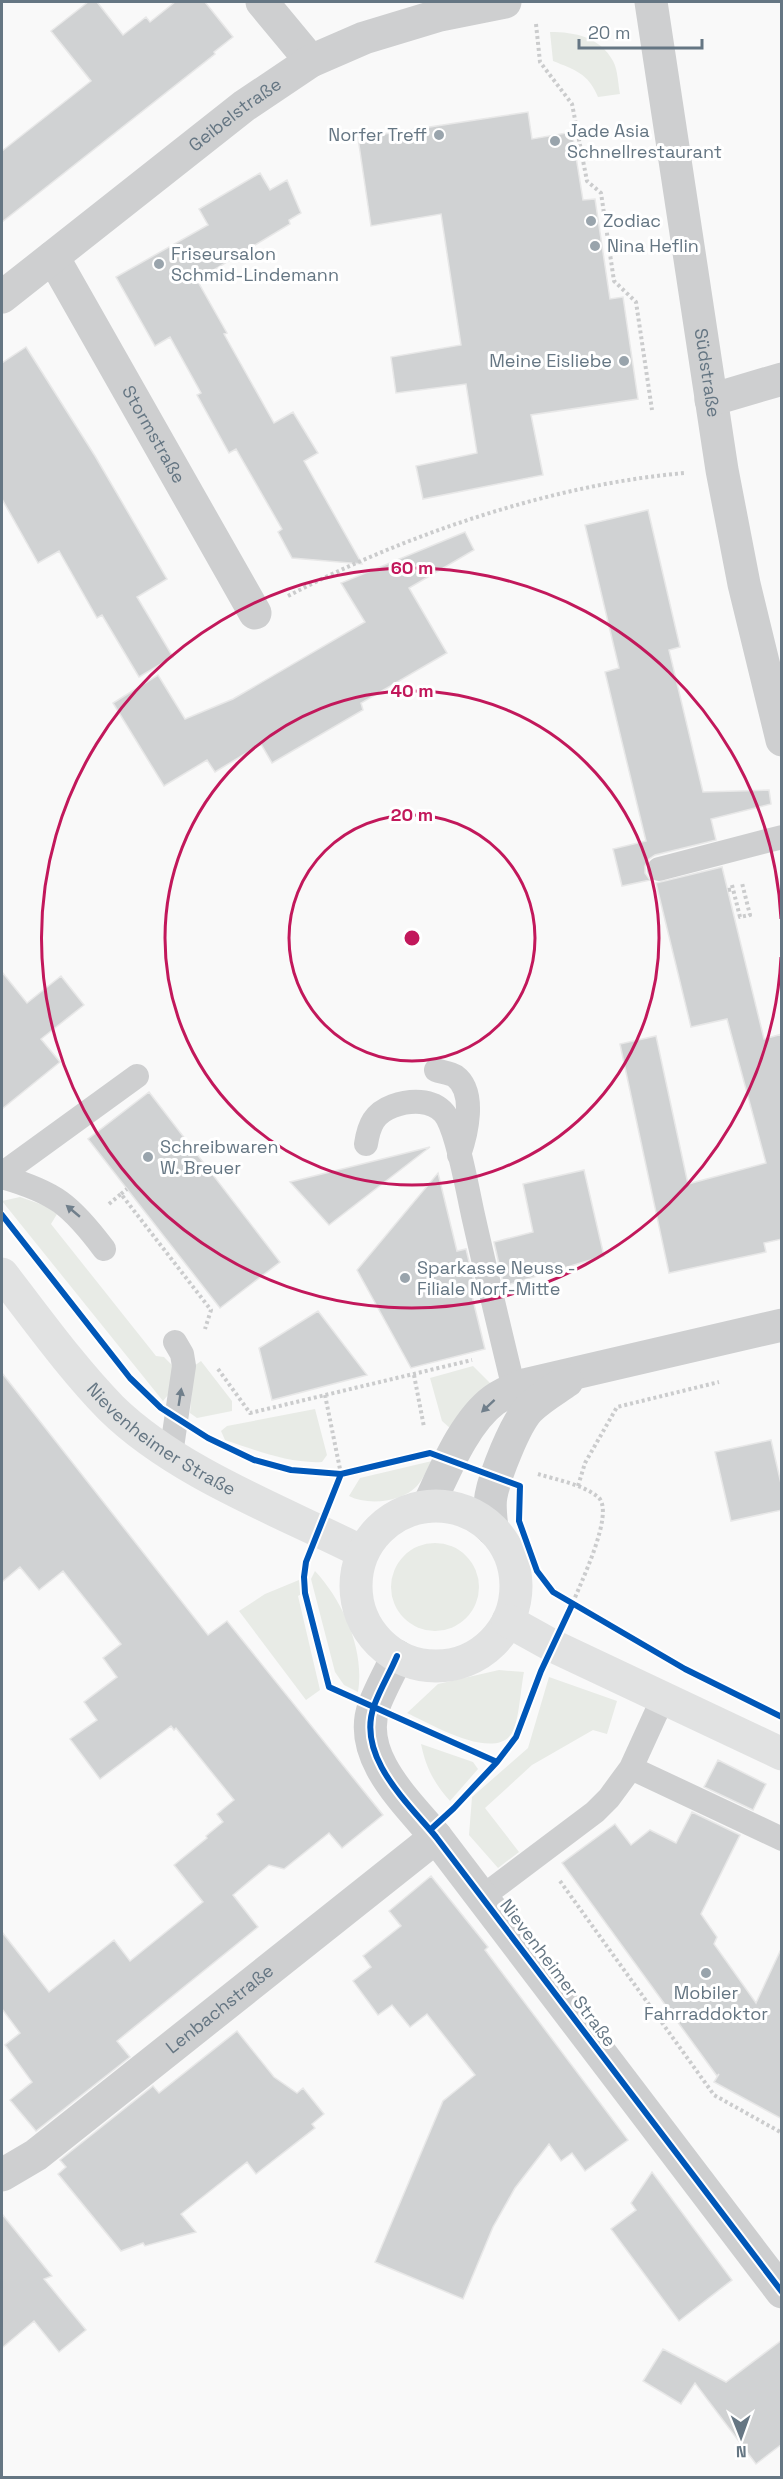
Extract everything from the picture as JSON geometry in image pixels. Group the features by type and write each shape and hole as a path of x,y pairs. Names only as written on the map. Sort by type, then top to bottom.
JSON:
{"main road":[{"name":"Nievenheimer Straße","path":"2,1274 56,1344 111,1408 171,1454 227,1485 362,1552"},
{"path":"428,1506 463,1510 479,1517 492,1529 507,1549 515,1572 515,1597 508,1621 488,1646 460,1662 428,1666 398,1656 385,1648 374,1637 360,1611 355,1581 362,1552 378,1529 401,1513 428,1506"},
{"path":"508,1621 553,1646 782,1754"}],"street":[{"path":"262,2 311,62"},
{"name":"Geibelstraße","path":"2,297 244,106 311,62 375,34 440,15 505,2"},
{"name":"Südstraße","path":"651,2 722,470 744,584 782,740"},
{"name":"Stormstraße","path":"53,257 255,613"},
{"path":"711,400 782,379"},
{"path":"428,1506 451,1460 475,1421 488,1405 514,1389 581,1371 782,1325"},
{"path":"492,1529 491,1496 496,1477 519,1423 527,1411 581,1371"},
{"name":"Nievenheimer Straße","path":"398,1656 374,1707 371,1727 372,1744 384,1772 782,2292"},
{"name":"Lenbachstraße","path":"2,2175 36,2155 436,1837"}],"lane":[{"path":"659,868 782,837"},
{"path":"436,1070 455,1077 463,1087 468,1128 459,1155"},
{"path":"2,1176 137,1076"},
{"path":"366,1144 369,1126 380,1112 398,1104 423,1102 433,1104 445,1114 459,1155 514,1389"},
{"path":"2,1176 59,1199 84,1222 104,1249"},
{"path":"171,1454 184,1366 182,1354 175,1341"},
{"path":"482,1898 541,1855 609,1798 631,1768 663,1698"},
{"path":"631,1768 782,1839"}],"path":[{"path":"536,21 540,62 572,104 587,181 601,193 614,280 636,302 652,410"},
{"path":"255,613 338,569 452,526 566,493 651,476 722,470"},
{"path":"731,881 740,917 750,915 734,849"},
{"path":"728,890 734,889"},
{"path":"84,1222 127,1189"},
{"path":"121,1194 211,1310 203,1336"},
{"path":"214,1365 250,1413 505,1352"},
{"path":"414,1375 425,1431"},
{"path":"578,1486 585,1463 617,1407 727,1380"},
{"path":"325,1395 341,1474"},
{"path":"496,1477 525,1470 578,1486 600,1498 604,1512 599,1534 572,1605"},
{"path":"541,1855 714,2095 782,2133"}],"shaded area":[{"path":"550,32 586,37 601,46 615,65 620,94 598,97 585,77 553,61"},
{"path":"20,1197 46,1206 57,1214 51,1224 156,1356 164,1357 173,1366 173,1389 163,1401 2,1201"},
{"path":"201,1361 232,1401 232,1411 197,1418 190,1413 194,1366"},
{"path":"473,1366 491,1384 451,1429 442,1421 430,1378"},
{"path":"315,1409 327,1455 322,1462 285,1459 260,1452 225,1440 221,1431 227,1426"},
{"path":"432,1461 417,1486 403,1496 384,1501 366,1501 349,1496 360,1478"},
{"path":"435,1543 460,1550 472,1562 479,1587 472,1612 460,1624 435,1631 410,1624 398,1612 391,1587 398,1562 410,1550"},
{"path":"315,1571 335,1597 350,1627 358,1660 358,1692 344,1685 335,1672 311,1579"},
{"path":"299,1580 303,1593 298,1596 320,1690 306,1700 239,1611 265,1594"},
{"path":"499,1670 524,1672 515,1726 505,1740 493,1744 462,1738 407,1713 438,1684"},
{"path":"549,1677 617,1701 607,1734 593,1730 532,1765 485,1808 519,1852 498,1868 469,1835 472,1797 528,1748"},
{"path":"421,1744 473,1762 478,1769 450,1801 431,1775"}],"building":[{"path":"88,2 97,2 123,35 146,17 150,22 175,2 205,2 233,37 214,52 215,54 2,222 2,151 91,81 51,31"},
{"path":"528,112 532,139 572,132 583,200 595,199 610,299 623,297 638,399 531,415 543,475 423,499 416,466 477,453 466,384 396,393 391,357 461,345 441,214 371,226 358,138"},
{"path":"260,173 270,190 287,180 301,213 289,220 290,224 197,280 227,333 224,334 274,423 293,412 318,453 304,461 362,564 292,558 278,532 282,529 236,449 229,453 197,395 201,393 170,337 155,346 116,277 208,225 199,209"},
{"path":"26,347 95,456 167,579 137,597 173,657 139,677 102,615 97,618 59,551 38,563 2,499 2,363"},
{"path":"648,510 680,647 669,650 703,792 769,790 771,804 711,819 716,840 655,855 645,866 645,873 650,880 622,886 613,849 646,841 605,672 619,668 585,525"},
{"path":"465,532 474,550 409,588 447,653 361,703 363,710 272,763 261,744 215,772 207,760 164,786 113,703 158,675 185,719 233,699 365,622 341,583"},
{"path":"722,867 764,1039 782,1034 782,1239 764,1243 766,1252 669,1273 620,1044 656,1036 688,1184 766,1163 727,1019 691,1027 656,883"},
{"path":"2,972 27,1003 61,976 84,1005 41,1039 60,1062 2,1109"},
{"path":"149,1092 280,1262 220,1308 88,1139"},
{"path":"430,1147 329,1225 290,1182"},
{"path":"584,1170 604,1256 504,1286 494,1242 533,1232 523,1184"},
{"path":"438,1173 457,1251 466,1249 477,1295 472,1296 485,1349 411,1368 357,1270"},
{"path":"318,1311 367,1375 272,1400 259,1348"},
{"path":"2,1373 208,1635 227,1621 383,1815 342,1848 329,1833 284,1869 269,1865 233,1895 258,1927 117,2041 130,2057 36,2131 10,2100 32,2082 5,2045 20,2033 2,2009 2,1932 49,1992 114,1940 130,1961 203,1902 174,1865 223,1822 217,1814 234,1800 176,1728 174,1730 171,1726 100,1779 70,1739 97,1720 84,1702 117,1677 103,1658 121,1644 63,1571 39,1590 20,1567 2,1582"},
{"path":"771,1440 782,1488 782,1510 731,1521 715,1452"},
{"path":"718,1760 766,1784 753,1810 704,1787"},
{"path":"692,1812 740,1835 701,1914 717,1937 714,1944 756,2003 782,1947 782,2119 714,2082 719,2074 717,2076 562,1863 615,1824 631,1845 650,1830 676,1843"},
{"path":"431,1876 488,1947 485,1950 628,2140 585,2171 572,2153 561,2161 549,2144 515,2188 493,2227 463,2299 375,2262 443,2101 475,2075 427,2014 410,2027 392,2005 378,2015 353,1981 371,1967 363,1956 401,1926 389,1911"},
{"path":"237,2031 274,2077 297,2093 303,2088 324,2114 312,2124 315,2128 256,2174 247,2162 181,2214 196,2232 145,2246 143,2243 121,2251 58,2174 66,2167 60,2160 153,2086 159,2093"},
{"path":"652,2172 732,2280 679,2321 611,2229 636,2210 631,2203"},
{"path":"2,2214 52,2276 44,2279 86,2330 59,2352 34,2321 2,2348"},
{"path":"782,2340 782,2444 756,2464 695,2383 681,2404 643,2381 663,2349 726,2382"}],"cycle path":[{"path":"2,1215 130,1378 161,1408 208,1438 254,1460 291,1470 341,1474"},
{"path":"572,1605 541,1671 516,1737 497,1762 329,1687 305,1593 304,1577 306,1562 341,1474 430,1453 520,1486 519,1521 537,1571 553,1592 685,1669 782,1717"},
{"path":"397,1656 376,1700 370,1725 372,1743 387,1777 436,1837 782,2292"},
{"path":"430,1830 497,1762"}],"place":[{"name":"Norfer Treff","path":"439,135"},
{"name":"Jade Asia Schnellrestaurant","path":"555,141"},
{"name":"Zodiac","path":"591,221"},
{"name":"Nina Heflin","path":"595,246"},
{"name":"Friseursalon Schmid-Lindemann","path":"159,264"},
{"name":"Meine Eisliebe","path":"624,361"},
{"name":"Schreibwaren W. Breuer","path":"148,1157"},
{"name":"Sparkasse Neuss - Filiale Norf-Mitte","path":"405,1278"},
{"name":"Mobiler Fahrraddoktor","path":"706,1973"}]}
